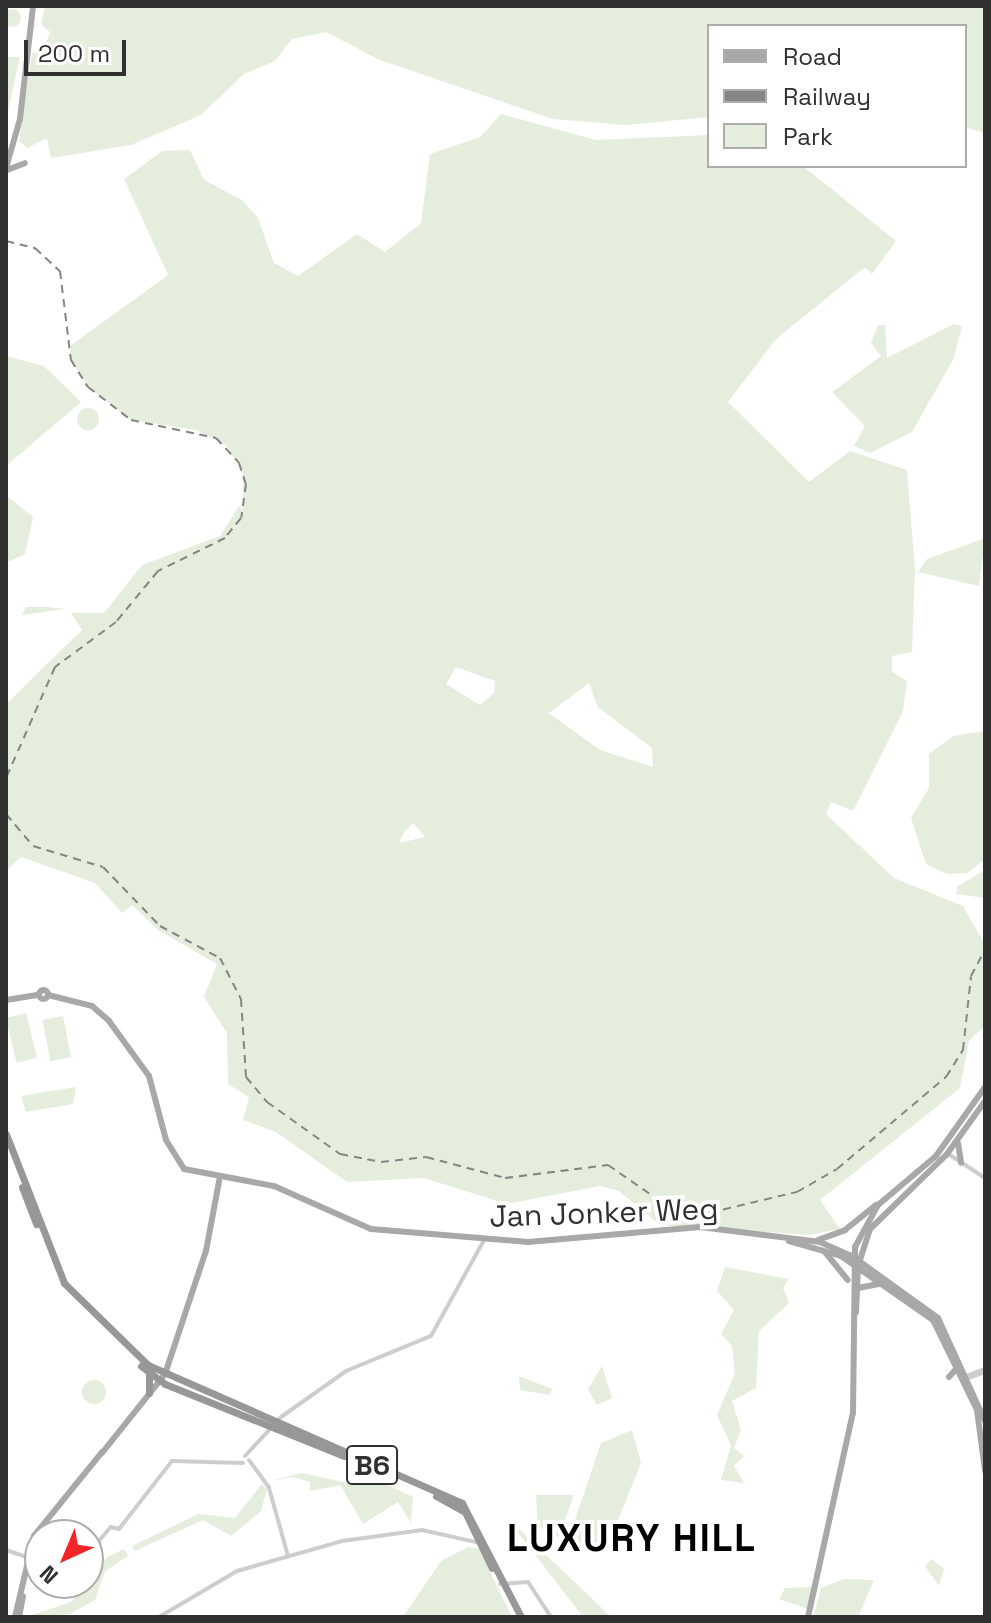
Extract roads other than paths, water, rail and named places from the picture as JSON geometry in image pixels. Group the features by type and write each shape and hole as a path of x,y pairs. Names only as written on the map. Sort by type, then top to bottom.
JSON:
{"highway":[{"name":"B6","path":"6,1134 64,1283 172,1387 275,1422"},
{"name":"B6","path":"6,1143 60,1286 145,1369 462,1503 518,1617"},
{"path":"145,1369 151,1394 172,1387"}],"main road":[{"path":"6,170 22,102 33,6"},
{"path":"6,160 22,102"},
{"path":"6,170 25,163"},
{"name":"Jan Jonker Weg","path":"6,1000 48,995 92,1006 109,1021 149,1076 165,1134 184,1169 274,1186 365,1228 484,1240 700,1227 814,1243 855,1261 938,1318 985,1421"},
{"path":"808,1617 852,1425 857,1289 855,1261 881,1212 944,1152 985,1087"},
{"path":"850,1283 837,1262 814,1243 845,1230 944,1152 959,1139 985,1101"},
{"path":"959,1139 961,1163"},
{"path":"50,1519 162,1377 206,1251 220,1176"},
{"path":"855,1320 850,1283 855,1261 878,1205"},
{"name":"Jan Jonker Weg","path":"855,1261 933,1320 967,1377 977,1410 985,1471"},
{"path":"857,1289 865,1281 883,1285"},
{"path":"949,1377 959,1366"},
{"path":"17,1617 24,1580"}],"street":[{"path":"944,1152 985,1178"},
{"path":"246,1460 275,1422 352,1368 431,1336 484,1240"},
{"path":"967,1377 985,1371"},
{"path":"104,1539 172,1461 246,1460"},
{"path":"246,1460 269,1488 288,1556"},
{"path":"162,1616 237,1571 288,1556 410,1531 483,1543"},
{"path":"502,1584 528,1582 551,1617"}],"railway":[{"path":"6,241 35,248 60,271 71,360 88,387 131,420 216,438 239,463 246,484 241,518 225,538 158,571 116,622 55,667 6,778"},
{"path":"6,814 33,846 103,867 160,926 220,958 241,999 246,1077 267,1102 340,1154 381,1162 426,1157 505,1178 608,1165 670,1208 696,1216 797,1192 837,1169 946,1077 963,1050 971,976 985,950"}],"district":[{"name":"LUXURY HILL","path":"632,1539"}]}
